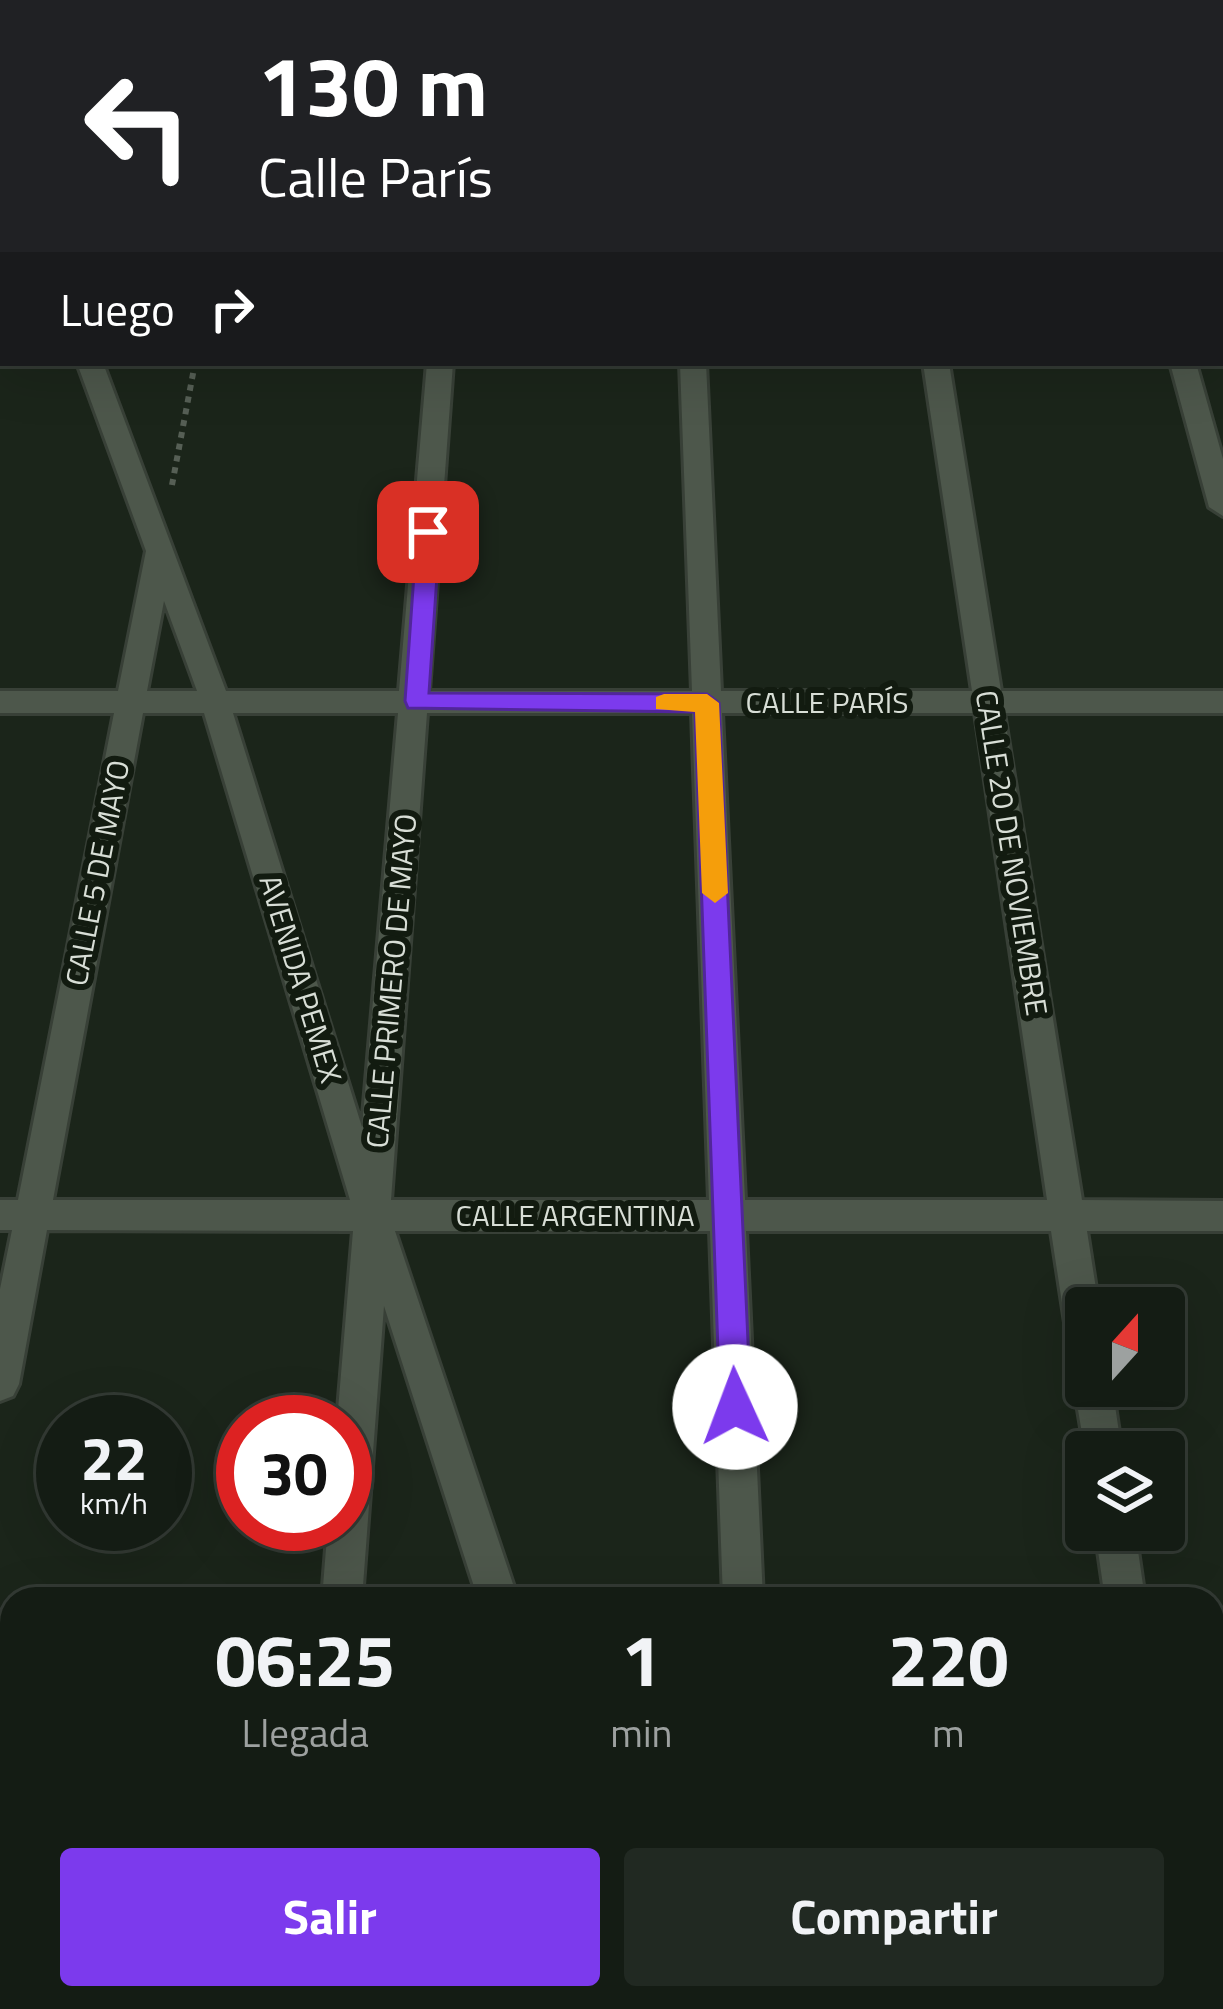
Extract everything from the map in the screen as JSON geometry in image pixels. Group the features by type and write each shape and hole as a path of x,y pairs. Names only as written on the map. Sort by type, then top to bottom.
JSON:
{"street":[{"name":"AVENIDA PEMEX","path":"91,366 216,704 372,1215 494,1587"},
{"name":"CALLE PRIMERO DE MAYO","path":"343,1587 417,701 440,366"},
{"path":"693,366 743,1587"},
{"name":"CALLE 20 DE NOVIEMBRE","path":"936,366 1078,1287"},
{"path":"1184,366 1223,506"},
{"name":"CALLE 5 DE MAYO","path":"0,1384 16,1215 130,703 159,550"},
{"name":"CALLE PARÍS","path":"0,703 1223,702"},
{"name":"CALLE ARGENTINA","path":"16,1215 1223,1216"},
{"path":"1118,1551 1123,1587"}],"path":[{"path":"159,550 194,366"}],"slow traffic":[{"path":"664,703 707,703 715,893"}],"route":[{"path":"428,532 417,701 707,703 735,1407"}]}
